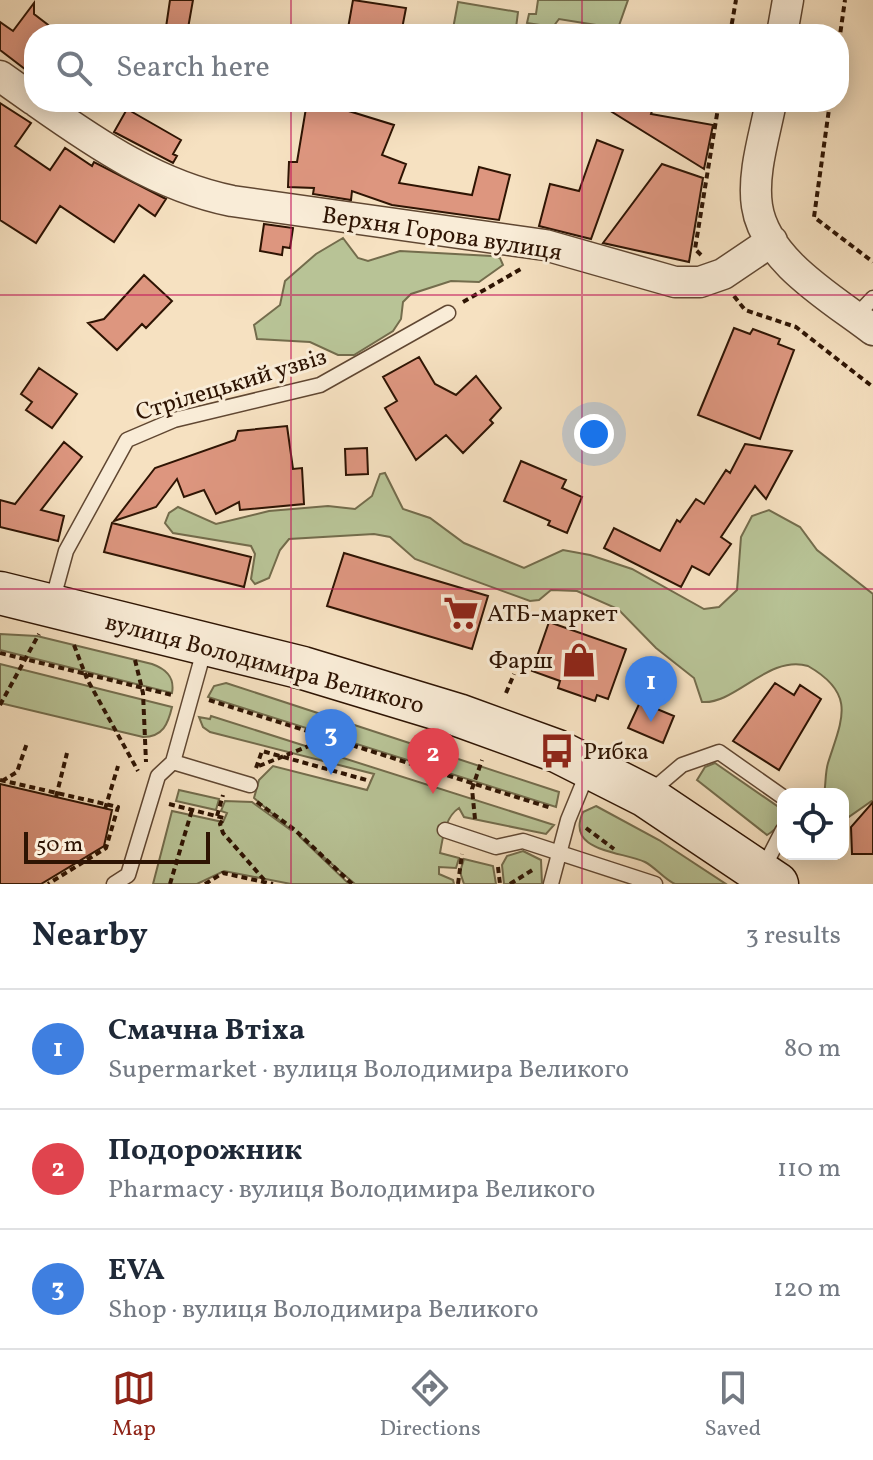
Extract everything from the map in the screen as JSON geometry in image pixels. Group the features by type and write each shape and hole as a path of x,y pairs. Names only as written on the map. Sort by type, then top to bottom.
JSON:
{"main road":[{"name":"вулиця Володимира Великого","path":"0,593 45,620 206,644 303,668 444,711 591,765 646,796 769,878"}],"street":[{"path":"784,24 788,0"},
{"name":"Верхня Горова вулиця","path":"0,76 24,93"},
{"name":"Верхня Горова вулиця","path":"52,112 155,177 187,190 232,201 545,245 675,282 700,282 723,274 772,241"},
{"path":"769,112 757,183 757,205 772,241 796,269 867,315"}],"lane":[{"name":"Стрілецький узвіз","path":"45,620 66,551 127,440 174,420 320,385 448,313"},
{"path":"114,884 128,875 158,776 173,762 206,644"},
{"path":"646,796 682,765 719,752 777,793"},
{"path":"173,762 250,785"},
{"path":"551,884 570,814 591,765"},
{"path":"445,830 496,847 523,841 655,884"},
{"path":"769,878 777,851"}],"path":[{"path":"732,24 736,0"},
{"path":"842,24 845,0"},
{"path":"829,112 814,217 873,262"},
{"path":"448,313 526,267"},
{"path":"0,705 28,660 45,620"},
{"path":"72,643 85,674 138,771"},
{"path":"0,653 142,688 208,699 570,814 617,851"},
{"path":"135,658 142,688 146,773"},
{"path":"506,693 514,674"},
{"path":"231,779 321,741"},
{"path":"1,781 17,772 27,743"},
{"path":"352,884 295,830 247,794 262,751 370,781"},
{"path":"56,795 67,753"},
{"path":"458,884 457,874 475,818 473,784 482,760"},
{"path":"106,807 118,766"},
{"path":"1,781 106,807 118,807 106,848 48,884"},
{"path":"151,800 224,818 220,824 223,833 267,883"},
{"path":"170,884 192,810"},
{"path":"205,884 223,873 273,884"}],"green space":[{"path":"538,0 628,0 620,24 590,24 559,19 555,24 527,23 529,14 536,14"},
{"path":"458,2 518,12 516,24 454,24"},
{"path":"343,238 358,258 368,261 400,251 492,256 500,258 503,265 479,282 451,281 411,294 403,302 401,319 393,331 354,355 338,355 310,342 257,339 254,325 280,305 285,281 316,254"},
{"path":"385,473 403,509 430,518 464,543 524,568 563,550 590,555 632,569 704,609 719,607 737,590 741,537 752,516 769,510 800,527 817,550 873,594 873,800 849,817 849,788 825,788 842,708 834,687 808,666 794,664 780,667 727,696 702,702 694,678 656,648 618,609 577,591 551,590 539,600 530,601 415,559 390,537 374,534 289,539 280,550 269,578 255,584 251,579 255,554 251,546 173,533 165,523 169,513 178,507 216,524 269,511 328,506 355,509 372,496 380,474"},
{"path":"0,634 37,636 152,664 168,674 172,693 0,650"},
{"path":"0,664 172,707 160,732 143,737 0,703"},
{"path":"226,683 559,792 556,807 208,697 214,686"},
{"path":"211,716 554,825 546,834 464,817 459,808 448,822 440,853 459,858 456,868 439,867 439,874 453,880 454,884 355,884 299,836 349,884 291,884 224,871 197,884 153,884 172,811 223,822 227,813 221,811 225,801 252,802 292,831 254,798 259,780 273,766 367,790 374,774 210,732 203,727 199,717 210,719"},
{"path":"715,763 777,806 777,826 774,830 767,835 697,780 705,767"},
{"path":"179,790 219,799 216,810 176,801"},
{"path":"596,806 659,840 726,884 675,884 645,862 588,842 582,835 580,825 583,812"},
{"path":"523,851 541,860 542,884 504,884 502,865 507,856"},
{"path":"464,859 493,866 496,884 464,884 460,872"}],"building":[{"path":"170,0 193,0 189,24 166,24"},
{"path":"353,0 406,8 403,24 349,24"},
{"path":"34,3 34,14 47,24 24,24 24,68 0,50 0,22 13,31"},
{"path":"0,103 31,123 15,146 50,170 65,148 92,166 94,162 166,199 155,216 139,205 114,242 60,206 36,243 0,220"},
{"path":"125,112 132,112 181,140 173,154 177,156 173,163 114,132"},
{"path":"305,112 352,112 394,125 382,155 406,164 399,183 472,195 479,167 510,175 499,220 392,205 352,191 351,200 313,194 314,188 288,187 289,162 297,162"},
{"path":"612,112 652,112 713,125 704,169"},
{"path":"597,140 623,150 591,239 539,226 550,184 579,191"},
{"path":"662,164 703,178 689,262 603,243"},
{"path":"264,224 293,228 290,248 283,247 282,255 260,251"},
{"path":"144,275 172,301 146,328 142,324 117,350 88,323 104,319"},
{"path":"734,328 750,334 753,329 780,339 778,344 794,350 760,439 698,415"},
{"path":"419,357 435,384 456,395 476,376 501,408 490,420 493,423 463,453 446,435 416,460 385,408 397,401 383,377"},
{"path":"39,368 77,394 52,428 26,410 32,402 21,394"},
{"path":"287,426 293,469 302,468 304,504 240,510 239,502 216,514 204,490 184,497 177,479 156,507 114,521 155,468 235,440 238,431"},
{"path":"64,442 82,457 41,510 64,516 58,541 0,527 0,500 15,504"},
{"path":"745,444 792,451 766,499 755,486 721,537 731,544 709,575 692,566 681,587 604,548 614,528 660,551 677,520 680,522 696,499 704,504 726,470 730,473"},
{"path":"367,448 368,474 346,475 345,449"},
{"path":"521,461 566,480 562,488 582,497 567,533 548,525 550,521 504,501"},
{"path":"112,523 251,557 244,587 104,552"},
{"path":"344,553 488,596 472,649 327,606"},
{"name":"Фарш","path":"549,622 626,649 608,699 597,695 595,701 558,688 560,681 532,671"},
{"path":"775,683 794,695 800,685 821,699 779,770 733,741"},
{"path":"640,702 674,716 663,743 628,728"},
{"path":"0,784 112,810 104,846 41,884 0,884"},
{"path":"873,802 873,854 852,854 851,827"}],"place":[{"name":"АТБ-маркет","path":"461,613"},
{"name":"Фарш","path":"579,660"},
{"name":"Смачна Втіха","path":"651,722"},
{"name":"Рибка","path":"557,751"},
{"name":"EVA","path":"331,775"},
{"name":"Подорожник","path":"433,794"}]}
